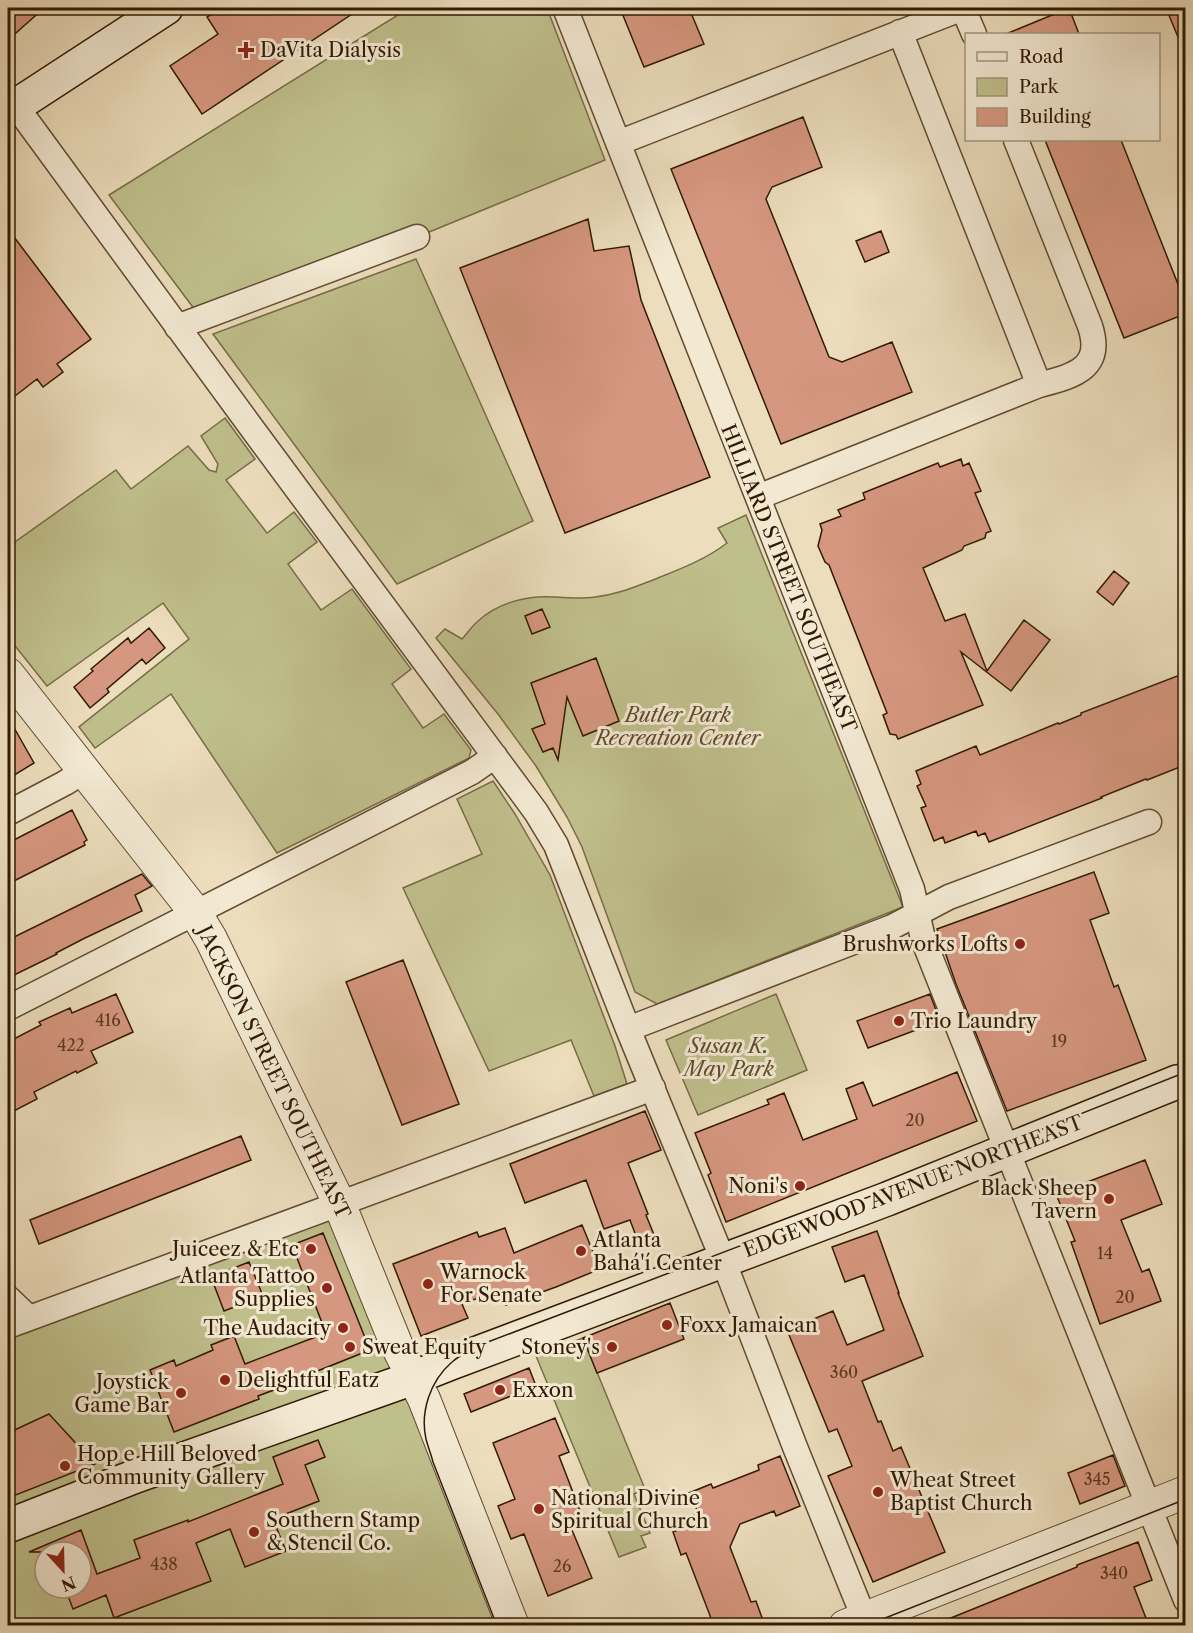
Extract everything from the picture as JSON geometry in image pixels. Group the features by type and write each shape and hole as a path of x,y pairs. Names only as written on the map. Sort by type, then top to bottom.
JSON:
{"main road":[{"path":"12,109 166,8"},
{"name":"EDGEWOOD AVENUE NORTHEAST","path":"8,1526 136,1476 413,1378 886,1199 1183,1079"}],"street":[{"name":"HILLIARD STREET SOUTHEAST","path":"565,8 912,890 923,939 1185,1600"},
{"path":"618,143 963,8 974,33"},
{"path":"900,32 1040,385"},
{"path":"12,109 177,327 495,756 536,812 556,845 790,1433 855,1622 1185,1492"},
{"path":"758,497 1040,385 1066,378 1083,369 1092,357 1094,343 1090,326 1016,141"},
{"path":"177,327 417,237"},
{"name":"JACKSON STREET SOUTHEAST","path":"8,674 195,912 211,939 339,1203 397,1346 424,1399 513,1626"},
{"path":"8,1008 472,772 495,756"},
{"path":"8,813 84,771"},
{"path":"628,1029 892,927 950,897 1149,822"},
{"path":"8,1298 18,1322 653,1088"}],"green space":[{"path":"409,8 547,8 605,160 417,237 201,318 109,195"},
{"path":"416,259 533,521 397,584 213,334"},
{"path":"225,418 255,459 226,480 267,533 294,512 317,542 288,564 321,610 352,589 411,669 392,684 423,728 444,714 471,750 469,758 277,853 171,694 95,748 79,727 189,639 163,603 47,686 8,637 8,547 116,470 131,489 188,446 209,470 216,472 218,464 201,436"},
{"name":"Butler Park Recreation Center","path":"746,515 903,907 657,1004 635,992 582,847 567,817 536,766 498,714 436,638 445,629 462,639 485,615 503,605 523,599 603,596 653,580 719,549 727,543 718,528"},
{"path":"493,781 550,875 615,1046 627,1084 594,1096 571,1040 489,1071 403,888 482,854 457,799"},
{"name":"Susan K. May Park","path":"776,994 807,1070 698,1115 666,1040"},
{"path":"339,1203 501,1625 8,1626 8,1328"},
{"path":"583,1338 645,1489 634,1494 650,1533 641,1536 646,1547 619,1557 536,1356"}],"building":[{"path":"8,8 44,8 8,40"},
{"name":"DaVita Dialysis","path":"221,8 361,8 202,114 170,66 218,34 207,17"},
{"path":"620,8 689,8 704,44 644,67"},
{"path":"1069,8 1079,33 1008,33"},
{"path":"1166,8 1185,8 1185,54"},
{"path":"803,117 822,167 772,187 766,199 829,357 842,362 892,342 912,392 781,444 671,169"},
{"path":"1045,141 1121,141 1185,302 1185,314 1124,338"},
{"path":"588,219 594,251 629,246 641,300 710,477 565,533 460,268"},
{"path":"8,229 91,339 57,364 63,372 43,387 37,379 15,396 8,387"},
{"path":"881,231 889,252 865,262 856,241"},
{"path":"961,459 963,466 969,463 981,491 975,493 991,531 986,533 985,538 964,546 962,550 923,568 945,621 965,614 987,671 1024,620 1050,640 1011,691 961,652 983,705 898,739 896,735 890,734 883,715 887,713 829,565 825,562 818,546 822,530 820,524 841,516 838,510 865,499 863,493 938,463 940,467"},
{"path":"1114,571 1129,583 1113,605 1097,592"},
{"path":"542,609 550,627 532,634 525,616"},
{"path":"149,628 165,648 146,664 142,659 107,689 109,692 90,708 74,687 93,671 91,669 128,638 131,643"},
{"path":"596,658 619,721 583,736 567,697 558,760 553,748 543,752 532,729 545,724 531,683"},
{"path":"1185,673 1185,765 989,842 985,833 978,836 976,831 945,843 943,837 934,841 921,808 926,806 917,786 921,784 916,771 976,746 980,755"},
{"path":"8,717 34,763 8,779"},
{"path":"72,810 87,840 84,842 85,845 8,884 8,843"},
{"path":"1094,872 1109,913 1090,920 1114,987 1118,985 1146,1060 1007,1111 956,984 937,929"},
{"path":"142,874 152,886 135,895 142,911 8,978 8,940"},
{"path":"403,960 459,1104 402,1125 346,982"},
{"path":"116,994 133,1032 91,1051 97,1063 34,1092 37,1099 8,1114 8,1042 41,1025 39,1022 70,1008 72,1013"},
{"name":"Trio Laundry","path":"930,994 940,1021 868,1048 857,1021"},
{"path":"957,1072 977,1121 726,1222 708,1175 711,1173 695,1133 769,1104 767,1100 784,1093 803,1140 857,1119 846,1089 863,1082 873,1106"},
{"path":"645,1111 661,1150 628,1163 655,1237 639,1244 630,1220 604,1229 586,1180 525,1203 510,1164"},
{"path":"241,1136 251,1160 39,1244 30,1220"},
{"path":"1145,1160 1162,1204 1121,1220 1142,1272 1149,1269 1161,1301 1100,1324 1071,1242 1075,1241 1056,1194"},
{"path":"582,1225 600,1269 506,1305 500,1290 462,1304 468,1318 421,1336 393,1264 477,1232 479,1237 505,1228 514,1253"},
{"path":"877,1231 923,1356 862,1381 878,1422 881,1421 893,1451 901,1447 945,1552 873,1582 828,1476 852,1466 837,1429 829,1432 787,1330 833,1311 847,1345 884,1330 864,1275 845,1282 832,1247"},
{"path":"323,1233 370,1350 258,1396 259,1399 174,1432 150,1370 174,1360 176,1366 213,1350 211,1345 234,1336 245,1364 326,1333 292,1245"},
{"path":"249,1262 263,1296 224,1311 211,1277"},
{"path":"670,1303 684,1339 597,1373 583,1338"},
{"name":"Exxon","path":"529,1368 536,1386 471,1412 464,1394"},
{"path":"49,1414 95,1464 8,1498 8,1433"},
{"path":"555,1418 569,1452 559,1456 581,1513 567,1518 592,1578 548,1596 524,1534 511,1539 498,1506 515,1499 493,1443"},
{"path":"318,1440 325,1457 305,1465 319,1501 273,1519 286,1551 245,1567 230,1529 196,1543 211,1581 114,1618 106,1595 73,1609 70,1600 93,1600 93,1563 97,1574 140,1558 134,1540 188,1520 188,1522 283,1484 273,1457"},
{"path":"1113,1455 1125,1486 1080,1504 1068,1473"},
{"path":"780,1456 800,1506 776,1516 774,1511 740,1524 730,1547 751,1602 756,1601 765,1626 714,1626 686,1553 681,1555 673,1532 687,1526 697,1510 689,1493 711,1484 713,1488 759,1470 758,1465"},
{"path":"81,1530 85,1540 57,1540"},
{"path":"1138,1542 1152,1580 1134,1587 1149,1626 931,1626 1077,1567 1077,1565"}],"tram line":[{"path":"497,1626 433,1462 424,1429 428,1398 438,1378 455,1359 480,1345 934,1172 1186,1072"},
{"path":"865,1626 1186,1499"}],"place":[{"name":"DaVita Dialysis","path":"246,50"},
{"name":"Brushworks Lofts","path":"1020,944"},
{"name":"Trio Laundry","path":"899,1021"},
{"name":"Noni's","path":"800,1186"},
{"name":"Black Sheep Tavern","path":"1109,1199"},
{"name":"Juiceez & Etc","path":"311,1249"},
{"name":"Atlanta Bahá'í Center","path":"581,1251"},
{"name":"Warnock For Senate","path":"428,1284"},
{"name":"Atlanta Tattoo Supplies","path":"327,1288"},
{"name":"Foxx Jamaican","path":"667,1325"},
{"name":"The Audacity","path":"343,1328"},
{"name":"Sweat Equity","path":"350,1347"},
{"name":"Stoney's","path":"612,1347"},
{"name":"Delightful Eatz","path":"225,1380"},
{"name":"Exxon","path":"500,1390"},
{"name":"Joystick Game Bar","path":"181,1393"},
{"name":"Hop e Hill Beloved Community Gallery","path":"65,1466"},
{"name":"Wheat Street Baptist Church","path":"878,1492"},
{"name":"National Divine Spiritual Church","path":"539,1509"},
{"name":"Southern Stamp & Stencil Co.","path":"254,1532"}]}
